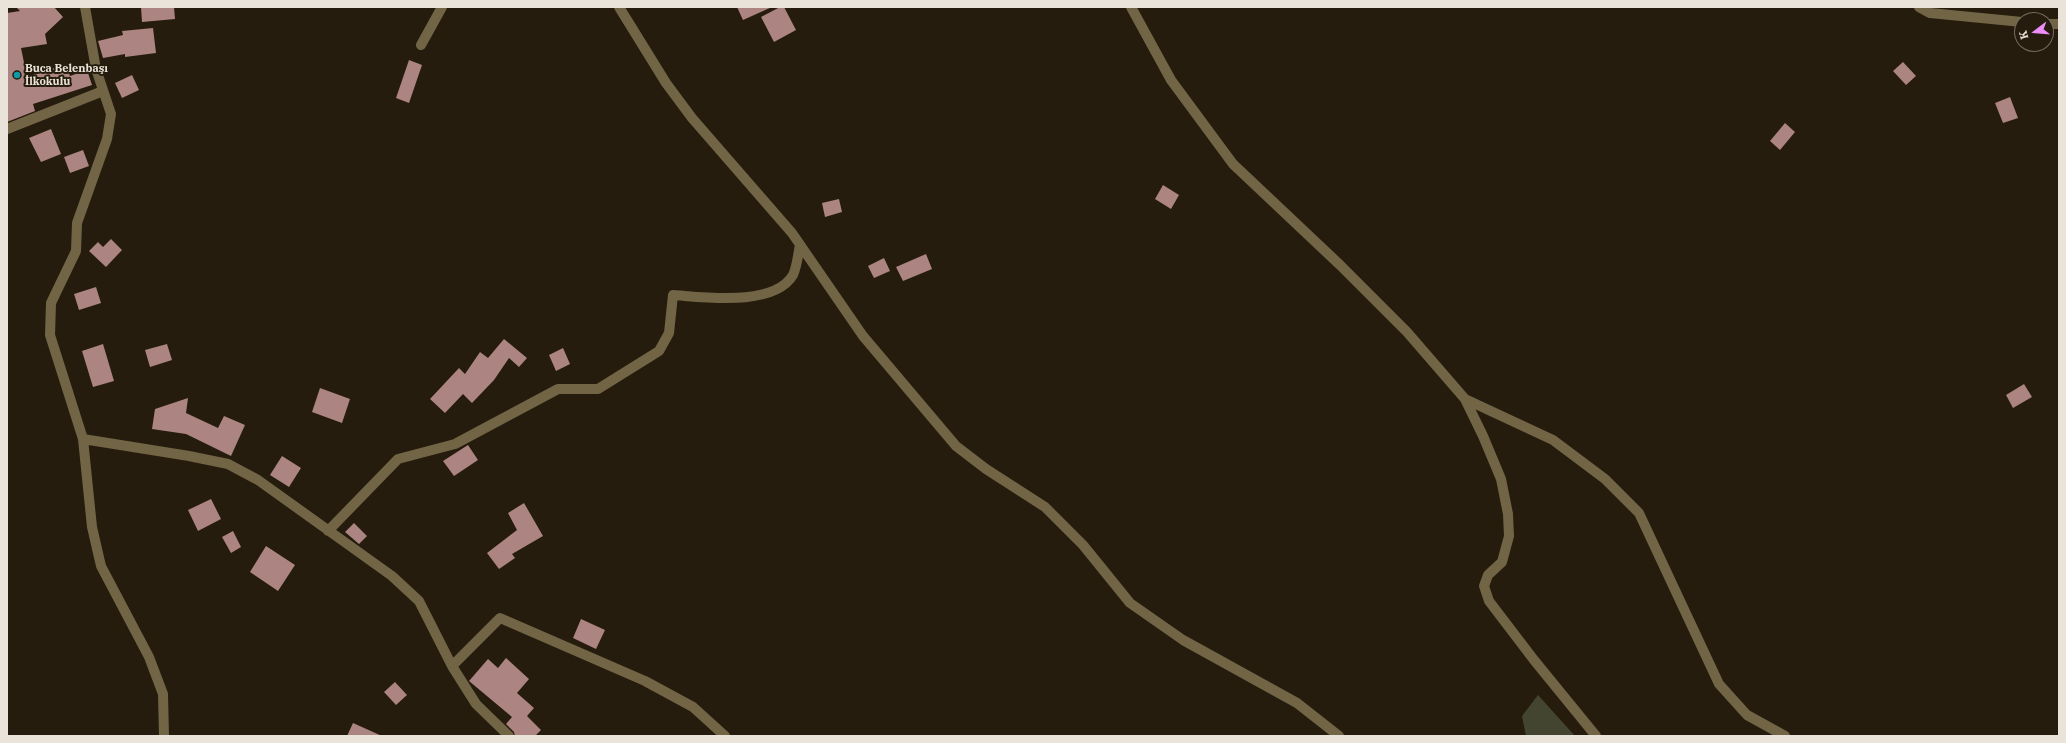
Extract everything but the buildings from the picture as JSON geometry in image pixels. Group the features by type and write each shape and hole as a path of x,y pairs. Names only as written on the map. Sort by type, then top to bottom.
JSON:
{"street":[{"path":"85,7 96,69 111,114 107,139 77,223 76,251 51,303 50,335 83,439 92,528 101,566 148,657 164,694 164,736"},
{"path":"421,45 442,7"},
{"path":"619,7 666,83 692,118 792,233 862,336 956,446 986,469 1046,507 1083,545 1130,603 1183,640 1297,703 1339,736"},
{"path":"1131,7 1171,80 1233,164 1340,265 1408,332 1465,399 1483,436 1501,479 1508,514 1509,536 1502,562 1488,575 1484,586 1489,601 1534,660 1596,736"},
{"path":"1919,7 1930,13 2014,21"},
{"path":"7,129 103,91"},
{"path":"328,531 398,459 455,444 558,389 598,389 659,351 669,333 673,295 743,299 780,288 793,275 800,245"},
{"path":"1465,399 1553,440 1605,479 1639,513 1719,684 1747,715 1784,736"},
{"path":"83,439 189,456 228,464 258,480 392,576 419,601 452,666 476,704 509,736"},
{"path":"452,666 500,618 645,681 693,707 724,736"}],"green space":[{"path":"1538,695 1575,736 1526,736 1522,716"}],"place":[{"name":"Buca Belenbaşı İlkokulu","path":"17,75"}]}
